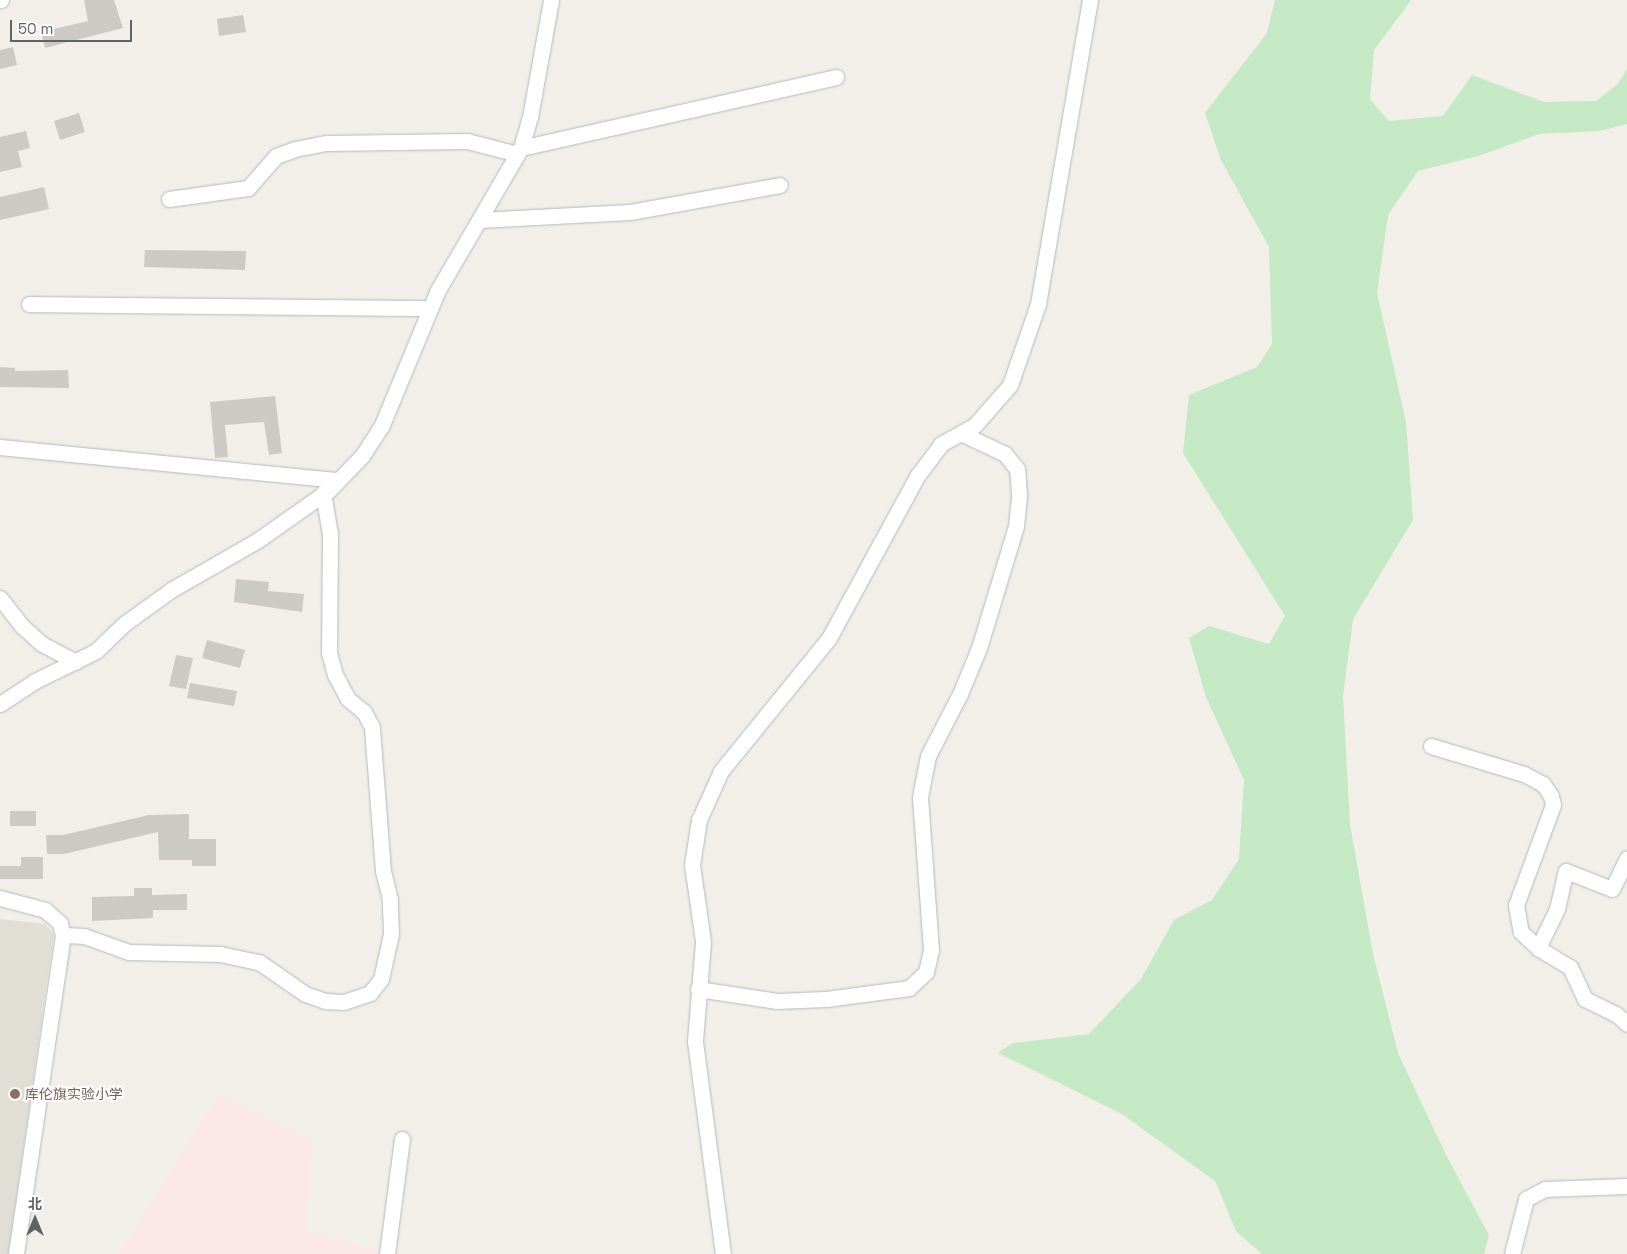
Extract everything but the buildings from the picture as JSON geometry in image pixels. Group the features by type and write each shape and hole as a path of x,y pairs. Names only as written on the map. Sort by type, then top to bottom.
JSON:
{"street":[{"path":"0,704 35,681 76,662 96,650 124,624 171,590 258,540 323,493 362,456 382,426 430,308 519,151 530,118 551,0"},
{"path":"723,1254 695,1041 703,941 692,865 699,820 721,771 829,638 918,475 941,444 975,425 1010,385 1038,304 1090,0"},
{"path":"169,199 216,195 248,188 276,156 295,149 326,144 467,141 519,151 836,77"},
{"path":"479,220 630,212 780,185"},
{"path":"28,304 430,308"},
{"path":"698,989 778,1001 826,999 910,988 926,972 931,950 920,797 928,756 960,694 979,648 1016,526 1019,494 1016,469 1005,454 961,433"},
{"path":"0,447 338,480"},
{"path":"64,935 84,936 129,952 220,954 251,960 259,962 305,994 325,1000 344,1002 370,993 381,979 391,934 390,899 383,871 372,727 364,712 348,698 335,675 329,652 330,534 323,493"},
{"path":"0,598 23,627 42,644 76,662"},
{"path":"1431,746 1524,774 1543,784 1551,796 1553,805 1516,905 1521,932 1538,948 1570,967 1585,999 1616,1014 1627,1024"},
{"path":"1538,948 1557,909 1566,871 1612,890 1627,858"},
{"path":"0,898 45,910 60,923 64,935 16,1254"},
{"path":"387,1254 402,1139"},
{"path":"1512,1254 1526,1199 1545,1189 1627,1186"}],"shaded area":[{"name":"库伦旗实验小学","path":"0,919 45,924 54,934 8,1254 0,1254"},
{"path":"219,1095 312,1140 305,1231 377,1251 377,1254 119,1254"}],"green space":[{"path":"1275,0 1411,0 1374,50 1370,99 1389,121 1443,116 1472,75 1544,102 1596,101 1618,84 1627,69 1627,124 1600,131 1539,134 1481,155 1418,171 1388,215 1377,293 1406,422 1413,520 1353,619 1343,696 1350,825 1373,954 1398,1053 1446,1155 1489,1235 1484,1254 1262,1254 1236,1231 1215,1181 1122,1114 998,1053 1013,1043 1089,1034 1141,979 1174,920 1212,900 1239,859 1244,780 1206,697 1189,638 1209,626 1269,644 1285,616 1183,453 1189,395 1257,367 1272,344 1269,247 1221,160 1205,113 1267,33"}],"place":[{"name":"库伦旗实验小学","path":"15,1094"}]}
